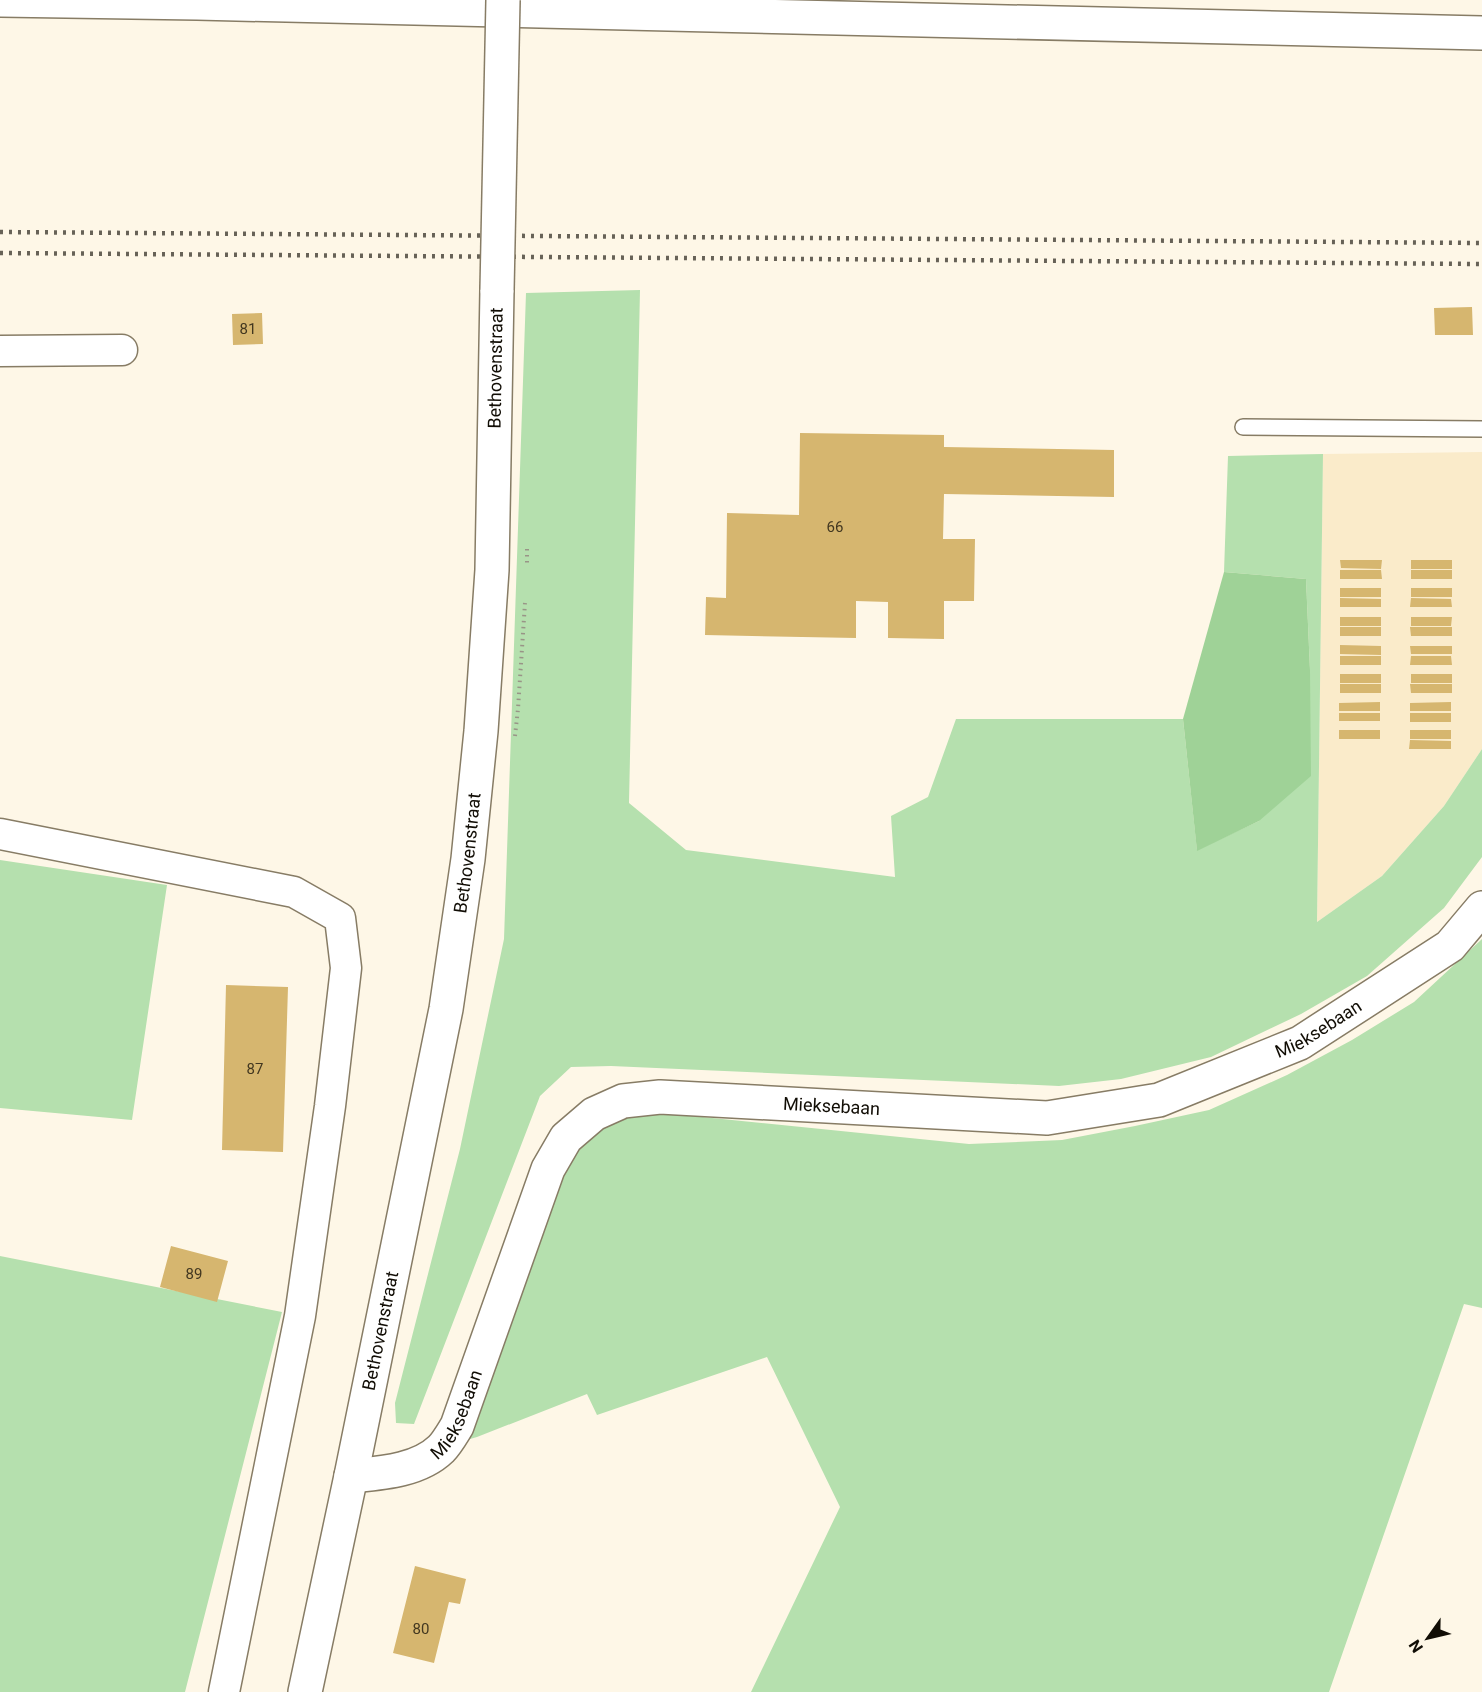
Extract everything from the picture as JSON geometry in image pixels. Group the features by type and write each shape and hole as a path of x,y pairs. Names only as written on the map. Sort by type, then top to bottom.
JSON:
{"main road":[{"path":"0,0 1482,33"},
{"name":"Bethovenstraat","path":"305,1692 446,1009 468,859 481,731 492,570 503,0"},
{"name":"Mieksebaan","path":"351,1476 383,1472 422,1462 441,1449 457,1426 548,1169 566,1138 594,1114 623,1101 660,1097 1047,1118 1159,1100 1300,1043 1450,945 1482,908"}],"street":[{"path":"0,351 122,350"},
{"path":"0,834 294,892 340,918 346,968 330,1106 300,1316 226,1692"}],"lane":[{"path":"1243,427 1482,429"}],"shaded area":[{"path":"1482,452 1482,749 1444,806 1382,876 1317,922 1323,454"}],"green space":[{"path":"640,290 629,803 686,850 895,877 891,816 928,797 956,719 1183,719 1197,850 1259,821 1310,670 1306,579 1224,572 1228,456 1323,454 1317,922 1382,876 1444,806 1482,749 1482,857 1444,908 1367,976 1301,1014 1211,1057 1121,1079 1059,1086 611,1066 571,1067 540,1096 414,1424 396,1423 395,1403 460,1149 504,939 526,293"},
{"path":"1224,572 1306,579 1311,776 1259,821 1197,851 1183,719"},
{"path":"0,860 167,885 132,1120 0,1108"},
{"path":"1482,939 1482,1308 1464,1304 1329,1692 751,1692 840,1507 767,1357 597,1415 587,1394 463,1441 571,1152 611,1120 653,1112 969,1144 1062,1140 1135,1126 1209,1110 1287,1075 1352,1040 1414,1002"},
{"path":"0,1256 282,1312 185,1692 0,1692"}],"building":[{"path":"1472,307 1473,335 1435,335 1434,308"},
{"path":"262,313 263,344 233,345 232,314"},
{"path":"800,433 944,435 944,447 1114,450 1114,497 944,494 943,539 975,539 974,601 944,601 944,639 888,638 888,602 856,601 856,638 705,635 706,597 726,598 727,513 799,515"},
{"path":"1340,560 1382,560 1381,569 1341,568"},
{"path":"1411,560 1452,560 1452,569 1411,569"},
{"path":"1340,570 1381,570 1382,579 1340,579"},
{"path":"1411,570 1452,570 1452,579 1411,579"},
{"path":"1340,588 1381,588 1381,597 1340,597"},
{"path":"1411,588 1452,588 1452,597 1411,597"},
{"path":"1340,598 1381,599 1381,607 1340,607"},
{"path":"1411,598 1451,599 1452,607 1410,607"},
{"path":"1340,617 1381,617 1381,626 1340,626"},
{"path":"1411,617 1452,617 1451,626 1411,626"},
{"path":"1340,627 1381,627 1381,636 1340,636"},
{"path":"1410,627 1452,627 1452,636 1411,636"},
{"path":"1340,645 1381,646 1381,655 1340,654"},
{"path":"1410,646 1452,646 1452,654 1411,654"},
{"path":"1340,656 1381,656 1381,665 1340,665"},
{"path":"1411,656 1451,656 1452,665 1410,665"},
{"path":"1340,674 1381,674 1381,683 1340,683"},
{"path":"1411,674 1452,674 1452,683 1411,683"},
{"path":"1340,684 1381,684 1381,693 1340,693"},
{"path":"1410,684 1452,684 1452,693 1411,693"},
{"path":"1380,702 1380,711 1339,711 1339,703"},
{"path":"1451,702 1451,711 1410,711 1410,703"},
{"path":"1339,713 1380,713 1380,721 1339,721"},
{"path":"1410,713 1451,713 1451,722 1410,722"},
{"path":"1339,730 1380,730 1380,739 1339,739"},
{"path":"1410,730 1451,730 1451,739 1410,739"},
{"path":"1410,740 1451,741 1451,749 1409,749"},
{"path":"226,985 288,987 283,1152 222,1150"},
{"path":"171,1246 228,1261 217,1302 160,1287"},
{"path":"415,1566 466,1579 460,1604 449,1602 434,1663 393,1653"}],"railway":[{"path":"0,232 1482,243"},
{"path":"0,253 1482,264"}]}
